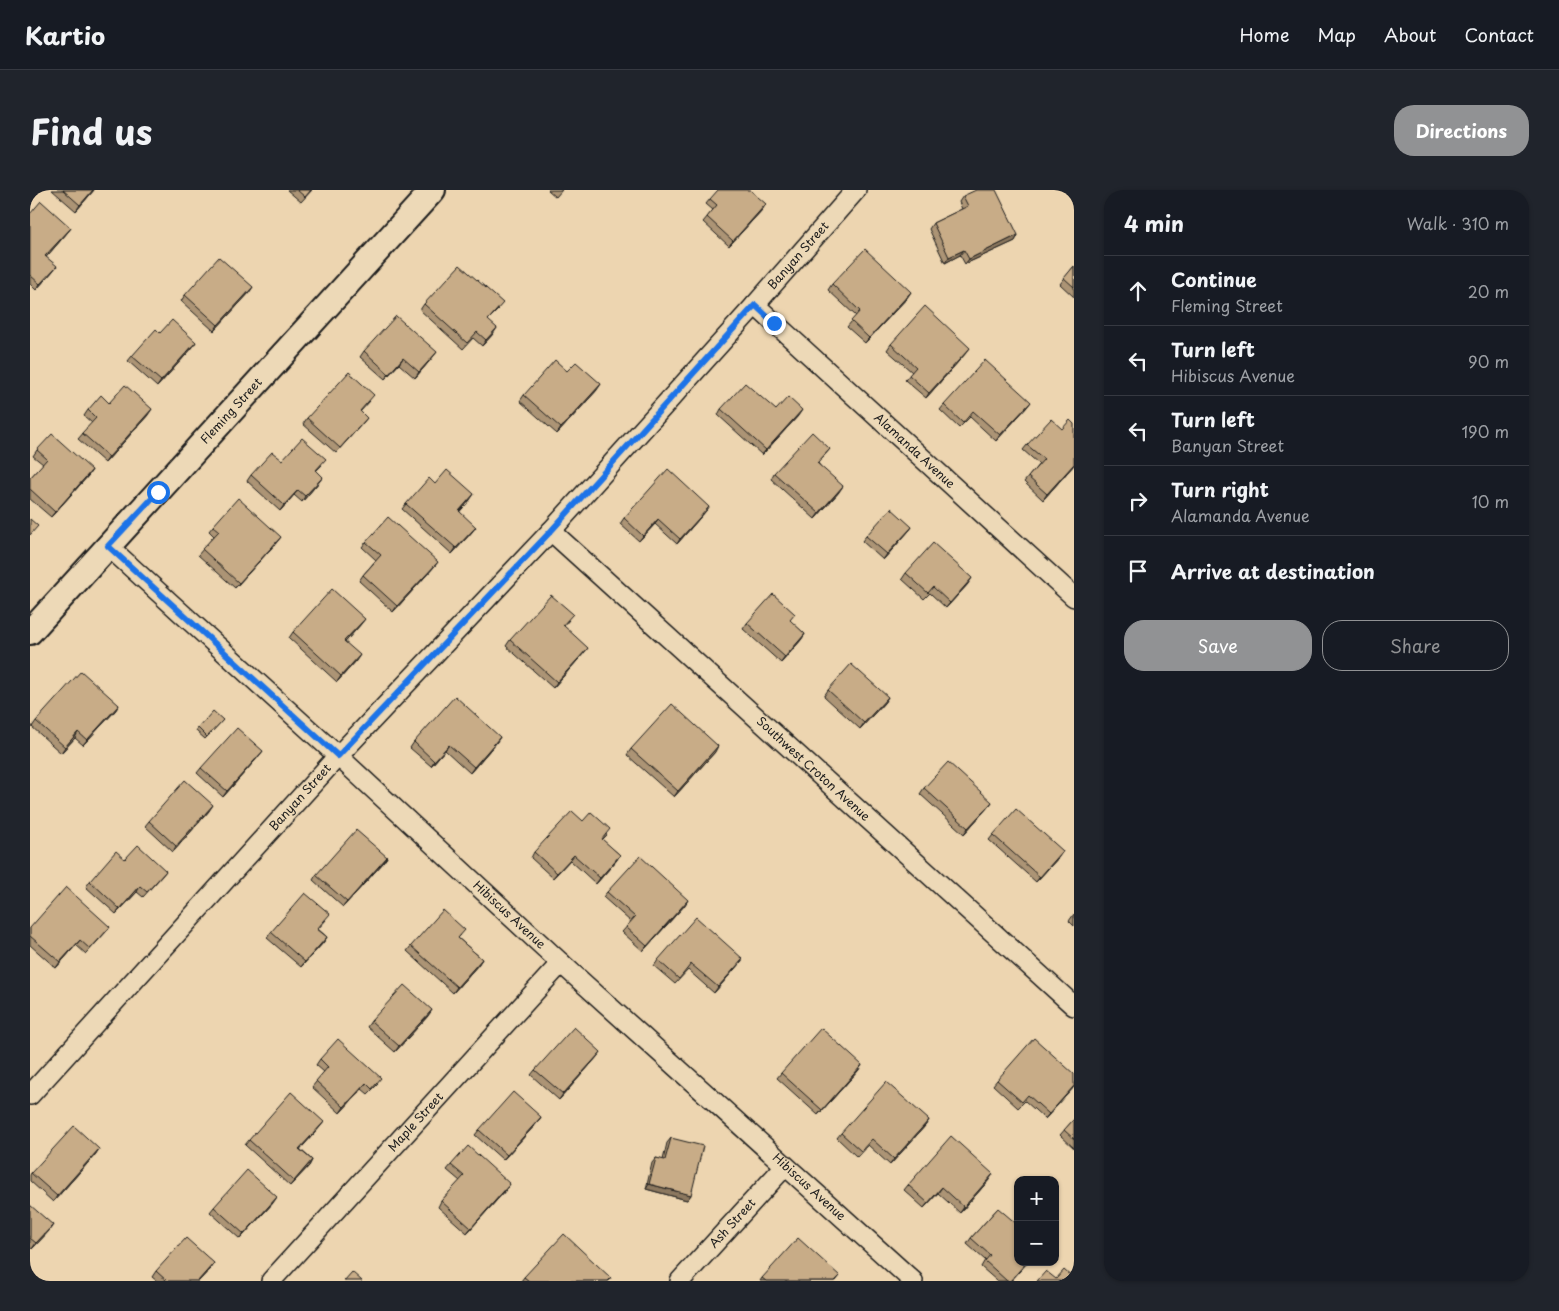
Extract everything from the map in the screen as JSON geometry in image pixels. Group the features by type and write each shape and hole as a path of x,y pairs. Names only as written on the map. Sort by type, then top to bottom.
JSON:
{"street":[{"name":"Fleming Street","path":"30,632 433,190"},
{"name":"Banyan Street","path":"30,1095 338,756 551,531 856,190"},
{"name":"Alamanda Avenue","path":"755,305 1074,597"},
{"name":"Southwest Croton Avenue","path":"551,531 1074,1006"},
{"name":"Hibiscus Avenue","path":"108,546 561,963 913,1281"},
{"name":"Maple Street","path":"271,1281 561,963"},
{"name":"Ash Street","path":"680,1281 785,1166"}],"building":[{"path":"63,190 93,190 80,205"},
{"path":"297,190 311,190 305,197"},
{"path":"718,190 750,190 766,204 733,241 707,217 717,205 710,199"},
{"path":"976,190 996,190 1018,235 969,259 964,250 949,257 933,223 968,206 963,196"},
{"path":"41,201 71,228 45,256 57,266 40,284 30,275 30,214"},
{"path":"865,249 911,292 869,338 851,321 860,311 832,284"},
{"path":"219,257 253,287 218,325 185,295"},
{"path":"460,265 503,303 488,320 497,328 486,340 477,332 467,343 424,304"},
{"path":"1074,266 1074,287 1064,278"},
{"path":"925,306 970,348 929,393 909,375 916,367 891,344"},
{"path":"396,316 437,352 419,372 403,358 389,374 364,351"},
{"path":"172,320 196,342 161,381 132,356 156,329 160,333"},
{"path":"555,360 567,371 576,362 601,384 561,428 524,395"},
{"path":"985,360 1031,402 1000,435 973,411 963,423 944,405"},
{"path":"349,372 374,395 360,411 367,418 340,448 307,418"},
{"path":"745,383 776,410 788,397 802,410 766,450 721,409"},
{"path":"125,385 152,409 109,457 82,433 96,418 88,410 101,395 109,403"},
{"path":"1051,419 1062,429 1070,420 1074,424 1074,464 1047,494 1028,477 1044,459 1027,445"},
{"path":"812,432 830,449 817,463 843,486 819,513 774,473"},
{"path":"52,434 92,470 55,512 30,489 30,478 47,459 37,450"},
{"path":"302,438 326,459 316,470 323,477 305,496 298,490 284,505 251,475 272,452 282,460"},
{"path":"668,469 709,507 680,539 658,519 643,536 624,518"},
{"path":"447,470 474,494 459,511 476,527 456,548 406,504 429,478 435,484"},
{"path":"238,498 281,537 239,583 202,549 219,531 213,526"},
{"path":"891,508 912,527 887,554 866,536"},
{"path":"388,517 438,562 397,606 363,575 381,555 366,542"},
{"path":"30,519 38,526 30,535"},
{"path":"933,543 972,578 950,603 933,587 928,593 906,573"},
{"path":"332,589 365,619 344,641 360,655 341,676 293,632"},
{"path":"773,594 795,614 790,620 805,634 785,657 747,623"},
{"path":"551,595 573,614 563,625 588,648 557,682 510,640"},
{"path":"851,664 888,697 864,723 828,690"},
{"path":"81,671 119,705 87,740 78,732 65,747 36,721"},
{"path":"455,696 500,737 474,767 449,745 434,761 414,742"},
{"path":"672,704 718,746 678,791 631,749"},
{"path":"213,711 223,720 207,737 198,728"},
{"path":"237,728 263,751 227,791 201,768"},
{"path":"948,762 992,802 968,828 924,788"},
{"path":"185,780 213,805 176,846 149,821"},
{"path":"1016,809 1063,851 1040,877 993,835"},
{"path":"572,811 583,821 591,812 610,829 602,839 620,855 600,878 574,855 557,873 534,852"},
{"path":"356,830 387,857 347,902 316,875"},
{"path":"138,845 166,871 147,892 140,886 120,909 90,881 116,851 125,859"},
{"path":"640,856 688,900 647,946 626,927 635,917 607,892"},
{"path":"66,887 110,927 90,949 80,940 60,962 30,936 30,928"},
{"path":"305,893 330,914 317,929 327,937 305,962 271,932"},
{"path":"443,910 465,930 458,938 482,959 457,987 411,946"},
{"path":"696,917 743,959 718,987 691,964 679,979 658,960"},
{"path":"404,985 432,1010 399,1046 371,1021"},
{"path":"574,1027 601,1052 563,1094 535,1070"},
{"path":"821,1028 862,1065 822,1110 781,1073"},
{"path":"1034,1038 1074,1074 1074,1086 1049,1114 1028,1095 1022,1102 997,1080"},
{"path":"338,1039 381,1078 372,1089 366,1083 344,1107 316,1081 328,1067 320,1059"},
{"path":"886,1082 929,1120 894,1159 872,1139 861,1151 841,1133"},
{"path":"291,1092 324,1122 299,1149 312,1160 294,1181 249,1140"},
{"path":"513,1092 541,1117 507,1155 479,1130"},
{"path":"1074,1119 1074,1139 1064,1130"},
{"path":"74,1126 99,1149 57,1196 31,1173"},
{"path":"951,1136 993,1174 964,1207 942,1187 928,1203 908,1185"},
{"path":"671,1138 703,1146 691,1195 649,1184 656,1158 665,1160"},
{"path":"468,1146 510,1184 471,1228 441,1201 464,1176 451,1165"},
{"path":"247,1170 277,1197 244,1234 214,1207"},
{"path":"30,1205 53,1225 36,1243 30,1238"},
{"path":"998,1208 1014,1222 1014,1266 1023,1266 1010,1281 1007,1281 985,1261 990,1255 971,1238"},
{"path":"564,1234 611,1278 608,1281 529,1281 524,1277"},
{"path":"186,1238 214,1263 198,1281 167,1281 156,1271"},
{"path":"798,1238 840,1276 835,1281 766,1281 762,1278"},
{"path":"1064,1270 1074,1281 1037,1281 1046,1271 1056,1279"},
{"path":"352,1272 362,1281 344,1281"}],"route":[{"path":"158,492 108,546 338,756 551,531 755,305 774,323"}]}
